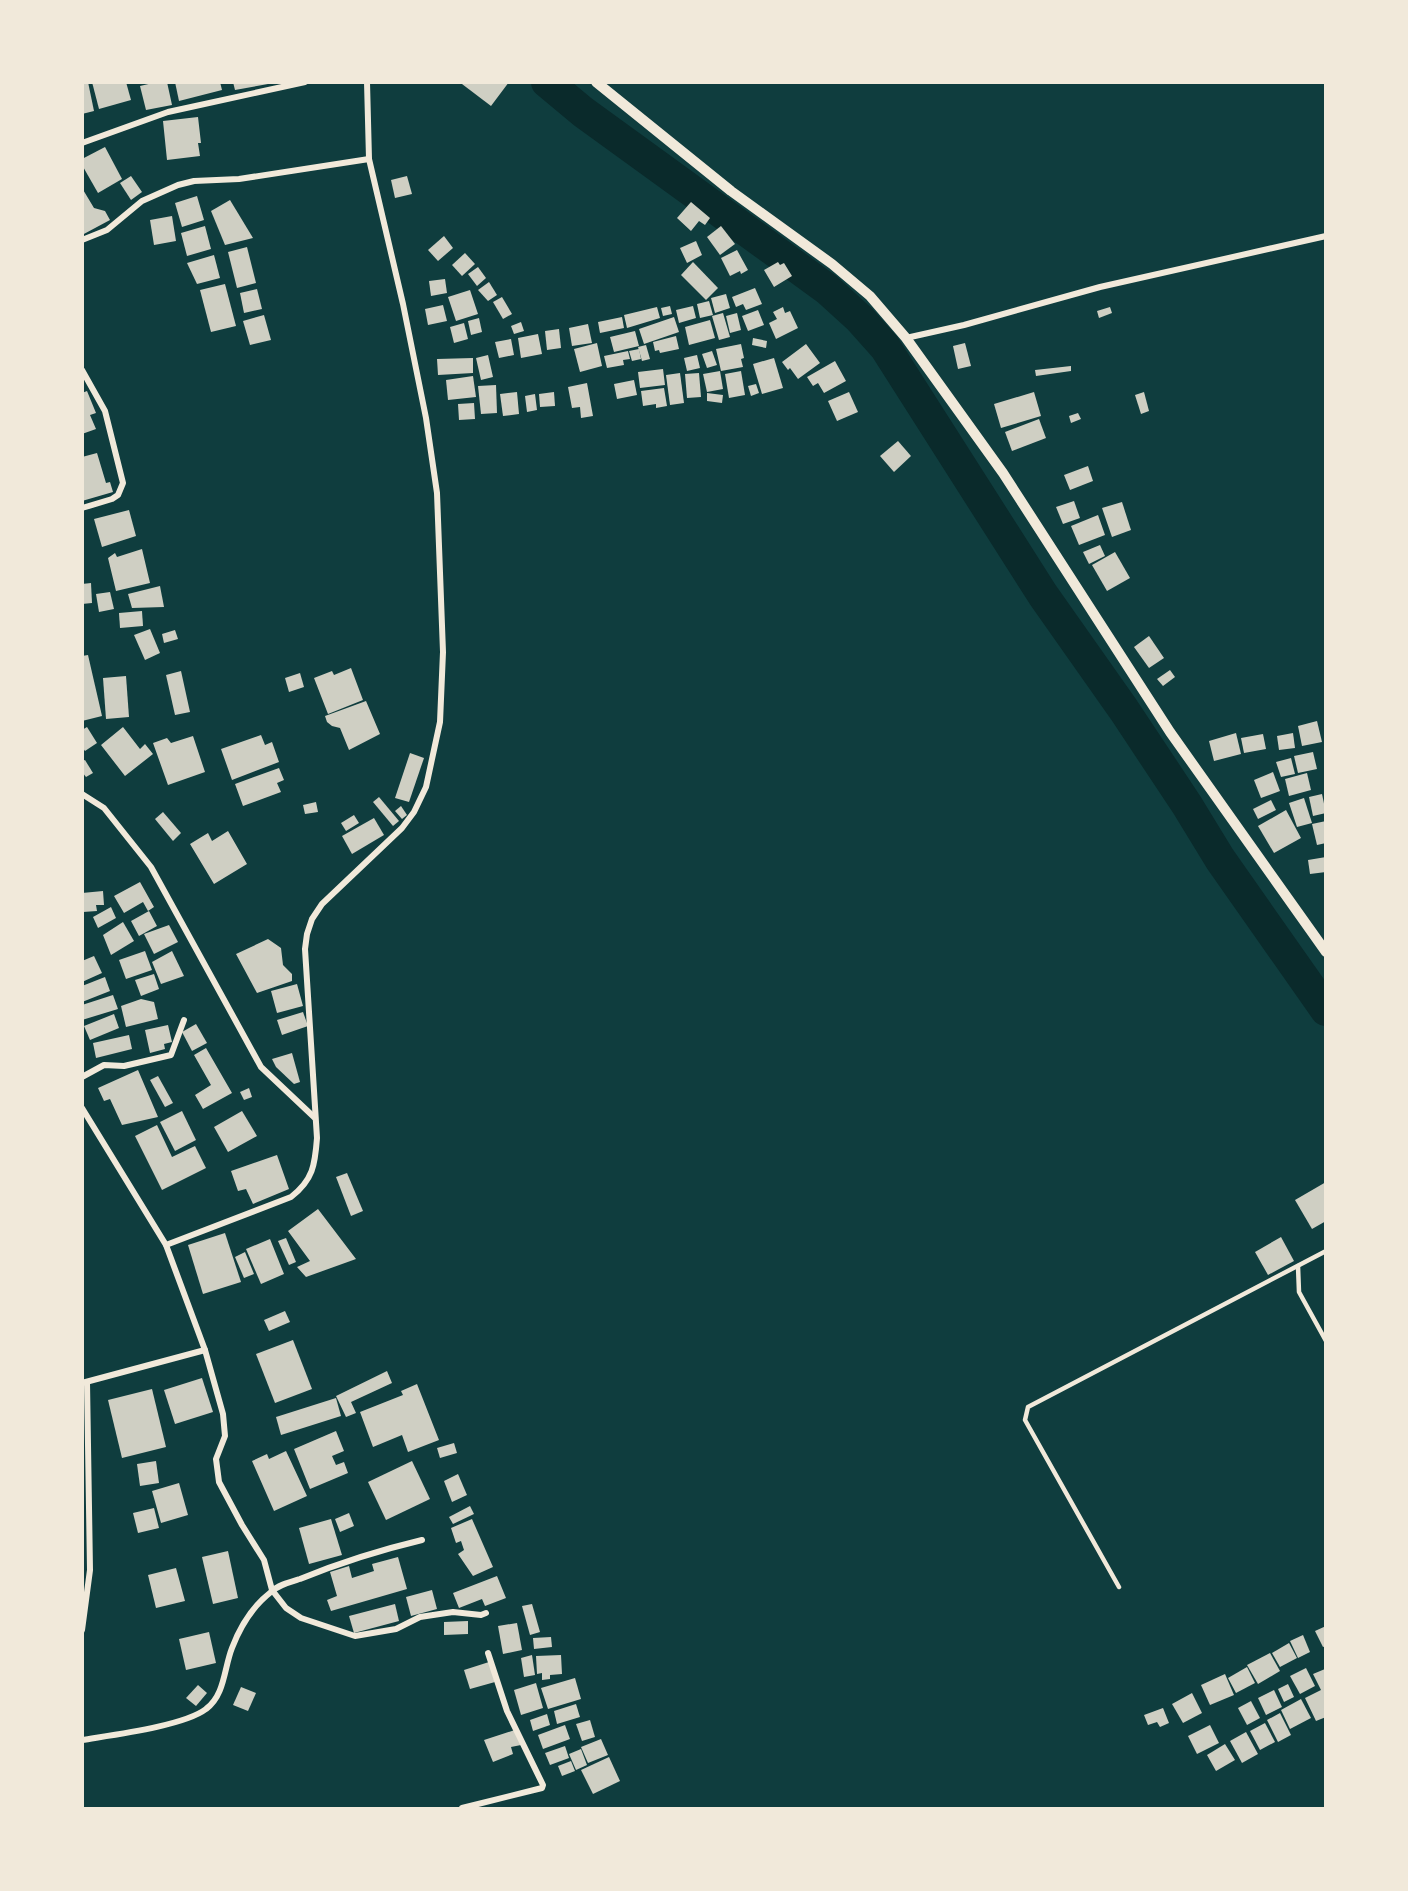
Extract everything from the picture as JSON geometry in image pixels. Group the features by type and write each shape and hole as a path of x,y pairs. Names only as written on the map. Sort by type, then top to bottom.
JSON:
{"street":[{"path":"82,142 168,112 305,82"},
{"path":"166,1245 291,1197 303,1188 311,1174 316,1159 306,978 307,934 312,919 322,904 402,828 414,812 426,787 440,722 443,652 437,493 426,418 408,327 369,159 367,82"},
{"path":"596,82 731,191 832,264 870,296 906,338 1003,473 1170,732 1326,952"},
{"path":"82,240 107,230 142,201 178,185 194,181 249,178 369,159"},
{"path":"906,338 964,325 1100,287 1326,236"},
{"path":"82,370 105,411 123,483 118,495 112,499 82,508"},
{"path":"82,794 104,808 151,867 261,1067 315,1118"},
{"path":"82,1077 104,1065 124,1066 171,1055 184,1020"},
{"path":"82,1108 166,1245 205,1350 223,1414 225,1436 216,1459 219,1482 264,1560 272,1590 286,1608 301,1618 355,1636 396,1629 420,1617 453,1612 481,1615 486,1613"},
{"path":"82,1630 90,1570 85,1382 205,1350"},
{"path":"82,1740 172,1723 193,1717 205,1710 214,1702 221,1690 232,1648 242,1626 257,1605 272,1590 346,1562 422,1540"},
{"path":"462,1809 542,1788 543,1785 507,1712 488,1653"}],"lane":[{"path":"1119,1587 1025,1420 1028,1407 1326,1251"},
{"path":"1298,1266 1299,1292 1326,1341"}],"building":[{"path":"82,82 88,82 94,111 82,114"},
{"path":"92,82 126,82 131,100 99,109"},
{"path":"167,82 172,105 146,110 140,86"},
{"path":"175,82 220,82 222,90 179,101"},
{"path":"233,82 268,82 268,84 235,90"},
{"path":"463,82 509,82 491,106 462,84"},
{"path":"198,117 200,156 167,160 163,121"},
{"path":"105,147 122,179 98,193 82,165 82,159"},
{"path":"131,176 142,192 131,200 120,183"},
{"path":"407,176 412,194 395,198 391,180"},
{"path":"82,188 94,208 105,211 110,220 82,235"},
{"path":"197,196 204,220 182,227 175,203"},
{"path":"230,200 253,238 225,245 211,211"},
{"path":"691,202 710,218 705,225 699,221 691,231 677,218"},
{"path":"172,216 176,241 154,245 150,220"},
{"path":"205,226 211,249 187,256 181,233"},
{"path":"721,226 735,244 720,255 707,237"},
{"path":"444,236 453,248 438,261 428,250"},
{"path":"696,241 702,255 687,263 680,248"},
{"path":"247,247 256,283 237,288 228,252"},
{"path":"737,250 748,270 730,276 721,258"},
{"path":"465,253 475,264 462,276 452,265"},
{"path":"214,255 220,278 197,284 187,263"},
{"path":"693,262 718,288 706,300 681,275"},
{"path":"778,262 780,265 784,263 792,276 774,287 764,270"},
{"path":"478,267 486,278 477,286 468,274"},
{"path":"445,279 447,293 431,296 429,281"},
{"path":"489,282 497,295 488,301 478,290"},
{"path":"225,284 236,326 211,332 200,290"},
{"path":"755,288 762,304 746,310 743,304 736,307 732,297"},
{"path":"257,289 262,309 244,313 240,293"},
{"path":"470,290 478,314 456,321 448,297"},
{"path":"726,294 730,308 715,313 711,298"},
{"path":"502,297 512,314 503,319 493,302"},
{"path":"709,301 713,315 700,318 697,304"},
{"path":"443,305 447,321 428,325 425,309"},
{"path":"670,306 672,314 663,316 661,308"},
{"path":"693,306 696,318 679,323 676,310"},
{"path":"657,307 660,318 627,328 624,315"},
{"path":"783,307 785,313 790,311 798,328 776,339 769,323 777,319 773,312"},
{"path":"1110,307 1112,313 1099,318 1097,311"},
{"path":"758,310 764,325 748,331 742,316"},
{"path":"723,313 730,337 719,340 712,316"},
{"path":"737,313 741,330 730,333 726,316"},
{"path":"264,315 271,340 250,345 243,321"},
{"path":"622,317 624,328 600,333 598,322"},
{"path":"674,317 679,332 644,344 639,329"},
{"path":"479,318 482,332 471,335 468,321"},
{"path":"710,320 715,338 689,345 685,327"},
{"path":"521,322 524,331 514,334 511,326"},
{"path":"464,323 468,339 454,343 450,327"},
{"path":"588,324 592,343 572,346 569,328"},
{"path":"559,329 561,348 547,350 545,331"},
{"path":"635,331 639,346 614,352 610,337"},
{"path":"538,334 542,354 521,358 518,338"},
{"path":"676,336 679,349 660,353 659,350 655,351 653,342"},
{"path":"753,338 767,341 766,348 752,345"},
{"path":"511,339 514,355 499,358 495,342"},
{"path":"597,343 602,366 580,372 574,349"},
{"path":"965,343 971,366 958,369 953,346"},
{"path":"741,344 743,367 721,371 716,349"},
{"path":"806,344 820,363 798,379 782,362"},
{"path":"646,345 650,359 642,361 638,347"},
{"path":"639,349 641,359 632,361 629,351"},
{"path":"628,351 630,359 623,360 624,365 607,368 604,356"},
{"path":"712,351 717,365 707,368 702,354"},
{"path":"488,355 493,377 481,380 476,358"},
{"path":"697,355 700,368 687,371 684,358"},
{"path":"473,358 473,373 438,375 437,359"},
{"path":"774,358 783,388 762,394 753,364"},
{"path":"835,361 846,381 824,393 818,383 813,386 807,377"},
{"path":"1071,366 1071,371 1036,376 1035,370"},
{"path":"663,369 665,385 640,388 638,372"},
{"path":"720,371 723,389 707,392 703,374"},
{"path":"741,371 745,395 729,398 725,374"},
{"path":"680,373 684,403 670,405 666,375"},
{"path":"699,373 701,397 687,398 685,374"},
{"path":"473,376 476,397 448,400 446,380"},
{"path":"634,380 637,395 617,399 614,384"},
{"path":"587,383 593,416 581,418 580,407 572,408 568,387"},
{"path":"756,384 759,393 751,396 748,386"},
{"path":"496,385 497,413 481,414 478,386"},
{"path":"664,388 667,406 656,408 656,404 643,406 641,391"},
{"path":"87,391 96,413 90,415 96,429 82,434 82,393"},
{"path":"517,392 519,414 503,416 500,394"},
{"path":"554,392 555,406 540,407 539,394"},
{"path":"849,392 858,412 837,421 828,401"},
{"path":"1034,392 1041,416 1001,428 994,404"},
{"path":"1144,392 1149,411 1141,414 1135,395"},
{"path":"707,393 723,395 722,403 707,401"},
{"path":"535,394 537,410 527,412 525,396"},
{"path":"474,403 475,419 459,420 458,404"},
{"path":"1078,413 1081,419 1071,423 1069,416"},
{"path":"1039,419 1046,438 1012,451 1005,432"},
{"path":"898,441 911,456 894,472 880,456"},
{"path":"97,453 106,483 110,482 113,492 82,501 82,457"},
{"path":"1088,466 1093,481 1070,490 1064,475"},
{"path":"1074,501 1080,518 1063,524 1056,507"},
{"path":"1122,502 1131,530 1112,537 1102,508"},
{"path":"129,510 136,536 102,547 94,519"},
{"path":"1098,515 1105,535 1079,545 1071,526"},
{"path":"1100,545 1105,556 1089,564 1083,552"},
{"path":"142,549 150,583 116,591 108,558 115,553 117,557"},
{"path":"1115,552 1130,578 1107,591 1092,565"},
{"path":"91,583 92,603 82,604 82,584"},
{"path":"160,586 164,607 132,608 128,594"},
{"path":"110,592 114,609 99,612 96,594"},
{"path":"142,611 143,626 120,628 119,613"},
{"path":"150,629 160,653 145,660 134,635"},
{"path":"175,630 178,639 164,643 162,634"},
{"path":"1149,636 1164,658 1149,668 1134,647"},
{"path":"88,655 102,716 82,721 82,656"},
{"path":"351,668 363,700 328,714 314,678 332,671 334,675"},
{"path":"1170,670 1175,677 1163,686 1157,679"},
{"path":"181,671 190,712 175,715 166,675"},
{"path":"300,673 304,687 289,692 285,678"},
{"path":"126,676 129,717 106,719 103,678"},
{"path":"366,701 380,734 349,750 340,728 327,722 325,716"},
{"path":"1317,721 1322,742 1302,746 1298,726"},
{"path":"87,727 97,743 85,751 82,747 82,730"},
{"path":"123,727 140,749 145,744 153,754 125,776 101,745"},
{"path":"1236,733 1241,754 1214,761 1209,741"},
{"path":"1293,733 1295,748 1279,750 1277,736"},
{"path":"1263,734 1266,749 1244,753 1241,738"},
{"path":"261,735 265,745 272,742 279,762 232,780 221,749"},
{"path":"193,736 205,772 168,785 153,743 167,738 171,743"},
{"path":"1313,752 1317,769 1298,773 1294,756"},
{"path":"410,753 424,758 409,802 395,798"},
{"path":"1291,758 1295,774 1281,777 1276,762"},
{"path":"85,760 93,773 86,777 82,772 82,761"},
{"path":"279,768 284,780 277,783 281,792 243,806 235,784"},
{"path":"1273,772 1280,791 1261,798 1254,780"},
{"path":"1307,773 1311,790 1289,796 1285,779"},
{"path":"1322,794 1326,813 1313,816 1309,797"},
{"path":"379,797 399,821 393,826 373,802"},
{"path":"1304,798 1312,823 1297,827 1289,803"},
{"path":"1271,800 1276,810 1258,819 1253,809"},
{"path":"316,802 318,812 305,814 303,805"},
{"path":"401,806 407,815 402,819 395,811"},
{"path":"1286,810 1301,838 1274,853 1258,826"},
{"path":"163,812 181,833 173,841 155,819"},
{"path":"354,815 359,823 346,831 341,823"},
{"path":"374,818 384,835 352,854 342,836"},
{"path":"1326,821 1326,843 1317,845 1312,824"},
{"path":"228,831 247,864 214,884 190,844 208,833 212,841"},
{"path":"1326,857 1326,872 1310,874 1308,860"},
{"path":"140,882 154,907 148,911 143,902 124,913 114,896"},
{"path":"103,891 104,905 96,905 97,911 83,912 82,893"},
{"path":"111,907 116,918 98,928 93,917"},
{"path":"149,911 157,926 139,936 131,921"},
{"path":"123,922 134,941 111,955 103,935"},
{"path":"169,925 178,942 154,954 144,934"},
{"path":"268,939 281,948 283,965 292,974 292,981 257,993 236,954"},
{"path":"145,951 152,970 126,979 119,960"},
{"path":"172,951 184,976 161,984 152,962"},
{"path":"94,956 102,973 82,982 82,961"},
{"path":"154,974 159,989 141,996 135,980"},
{"path":"105,977 110,991 82,1002 82,986"},
{"path":"297,984 303,1006 277,1013 271,991"},
{"path":"113,995 118,1009 82,1020 82,1005"},
{"path":"141,999 154,1002 158,1019 126,1027 121,1006"},
{"path":"303,1012 308,1026 282,1035 277,1020"},
{"path":"114,1014 119,1028 90,1040 84,1026"},
{"path":"196,1024 207,1043 192,1051 182,1032"},
{"path":"168,1025 172,1042 164,1044 165,1049 150,1053 145,1030"},
{"path":"129,1035 132,1049 96,1058 93,1043"},
{"path":"206,1048 232,1093 203,1109 195,1095 211,1085 194,1055"},
{"path":"292,1053 300,1082 294,1084 276,1067 272,1059"},
{"path":"138,1070 158,1117 122,1125 110,1099 104,1101 98,1088"},
{"path":"158,1076 173,1103 165,1107 150,1080"},
{"path":"249,1088 252,1097 244,1100 240,1092"},
{"path":"182,1111 196,1140 175,1151 160,1122"},
{"path":"242,1111 257,1136 228,1152 214,1127"},
{"path":"157,1125 172,1157 195,1146 206,1168 162,1190 135,1136"},
{"path":"277,1155 289,1189 253,1204 246,1189 238,1191 231,1171"},
{"path":"347,1173 363,1211 351,1216 336,1177"},
{"path":"1326,1182 1326,1221 1312,1229 1295,1200"},
{"path":"318,1209 356,1259 306,1277 297,1267 310,1261 288,1231"},
{"path":"225,1233 241,1282 203,1294 188,1245"},
{"path":"1281,1237 1294,1261 1268,1275 1255,1252"},
{"path":"286,1238 296,1262 289,1265 278,1241"},
{"path":"270,1239 284,1274 261,1284 246,1249"},
{"path":"245,1252 254,1274 244,1278 235,1257"},
{"path":"285,1311 290,1322 269,1331 264,1320"},
{"path":"293,1340 312,1389 275,1403 256,1354"},
{"path":"387,1371 392,1383 351,1402 356,1413 346,1417 336,1396"},
{"path":"202,1378 213,1412 175,1424 164,1390"},
{"path":"417,1384 439,1440 408,1452 402,1435 373,1447 360,1412 403,1395 401,1391"},
{"path":"152,1389 166,1447 122,1458 108,1400"},
{"path":"336,1398 341,1416 281,1435 276,1417"},
{"path":"336,1431 344,1451 332,1456 336,1465 344,1462 348,1473 310,1489 294,1449"},
{"path":"454,1443 457,1453 440,1458 437,1448"},
{"path":"286,1451 307,1496 274,1511 252,1461 267,1454 269,1459"},
{"path":"156,1461 159,1483 140,1486 137,1464"},
{"path":"412,1461 430,1499 386,1520 368,1482"},
{"path":"458,1474 467,1495 452,1502 444,1481"},
{"path":"179,1483 188,1515 161,1523 152,1491"},
{"path":"470,1506 474,1514 453,1524 449,1517"},
{"path":"154,1508 159,1528 138,1533 133,1513"},
{"path":"349,1513 354,1526 340,1532 335,1519"},
{"path":"331,1519 342,1555 309,1564 299,1528"},
{"path":"472,1519 493,1567 473,1576 458,1554 464,1550 461,1541 456,1543 451,1528"},
{"path":"228,1551 238,1598 213,1604 202,1557"},
{"path":"398,1557 407,1589 331,1611 327,1600 337,1596 330,1572 349,1566 352,1578 374,1571 372,1564"},
{"path":"176,1568 185,1601 156,1608 148,1575"},
{"path":"497,1576 506,1598 485,1606 482,1599 459,1608 453,1593"},
{"path":"432,1590 437,1609 411,1616 406,1597"},
{"path":"395,1604 399,1621 354,1633 349,1616"},
{"path":"532,1604 540,1632 530,1635 522,1606"},
{"path":"468,1621 468,1634 444,1635 444,1622"},
{"path":"517,1623 522,1650 503,1654 498,1626"},
{"path":"1326,1626 1326,1646 1323,1647 1315,1631"},
{"path":"209,1632 216,1663 186,1670 179,1639"},
{"path":"1303,1635 1310,1652 1298,1658 1290,1641"},
{"path":"551,1637 552,1647 534,1649 533,1638"},
{"path":"1289,1643 1297,1658 1280,1667 1272,1653"},
{"path":"1270,1653 1280,1671 1258,1684 1247,1665"},
{"path":"532,1655 535,1675 524,1677 521,1658"},
{"path":"561,1655 562,1674 550,1675 550,1679 542,1680 542,1673 537,1674 536,1656"},
{"path":"489,1662 495,1682 470,1689 464,1670"},
{"path":"1247,1667 1255,1683 1236,1693 1228,1678"},
{"path":"1306,1668 1315,1686 1300,1694 1290,1676"},
{"path":"1325,1669 1326,1717 1316,1721 1305,1698 1321,1690 1313,1674"},
{"path":"1225,1674 1234,1695 1210,1705 1201,1685"},
{"path":"575,1678 581,1699 548,1709 541,1688"},
{"path":"536,1683 543,1708 521,1715 514,1690"},
{"path":"1288,1684 1294,1697 1284,1702 1278,1689"},
{"path":"198,1685 207,1693 196,1706 186,1698"},
{"path":"241,1687 256,1693 248,1711 233,1705"},
{"path":"1274,1690 1282,1707 1266,1715 1258,1698"},
{"path":"1192,1693 1202,1713 1183,1723 1172,1704"},
{"path":"1301,1699 1311,1718 1290,1729 1281,1710"},
{"path":"1251,1701 1260,1718 1247,1725 1238,1708"},
{"path":"576,1704 580,1717 557,1724 554,1711"},
{"path":"1163,1708 1169,1723 1160,1727 1157,1722 1148,1725 1144,1715"},
{"path":"1280,1713 1291,1735 1278,1742 1267,1720"},
{"path":"547,1714 550,1725 533,1731 530,1720"},
{"path":"590,1720 595,1737 582,1741 576,1724"},
{"path":"1265,1723 1275,1742 1260,1750 1250,1731"},
{"path":"565,1725 570,1739 543,1749 538,1735"},
{"path":"1210,1725 1219,1743 1197,1754 1188,1736"},
{"path":"515,1730 521,1745 511,1747 513,1754 493,1762 484,1740"},
{"path":"1246,1732 1258,1754 1242,1763 1230,1741"},
{"path":"601,1739 608,1755 588,1763 581,1747"},
{"path":"1225,1744 1235,1760 1216,1771 1207,1755"},
{"path":"565,1746 569,1758 550,1765 545,1753"},
{"path":"581,1749 587,1765 576,1770 569,1754"},
{"path":"609,1757 620,1781 593,1794 581,1770"},
{"path":"571,1761 575,1771 562,1776 558,1766"}],"waterway":[{"path":"547,82 583,112 827,289 860,319 885,347 1043,595 1124,710 1220,859 1326,1010"}]}
